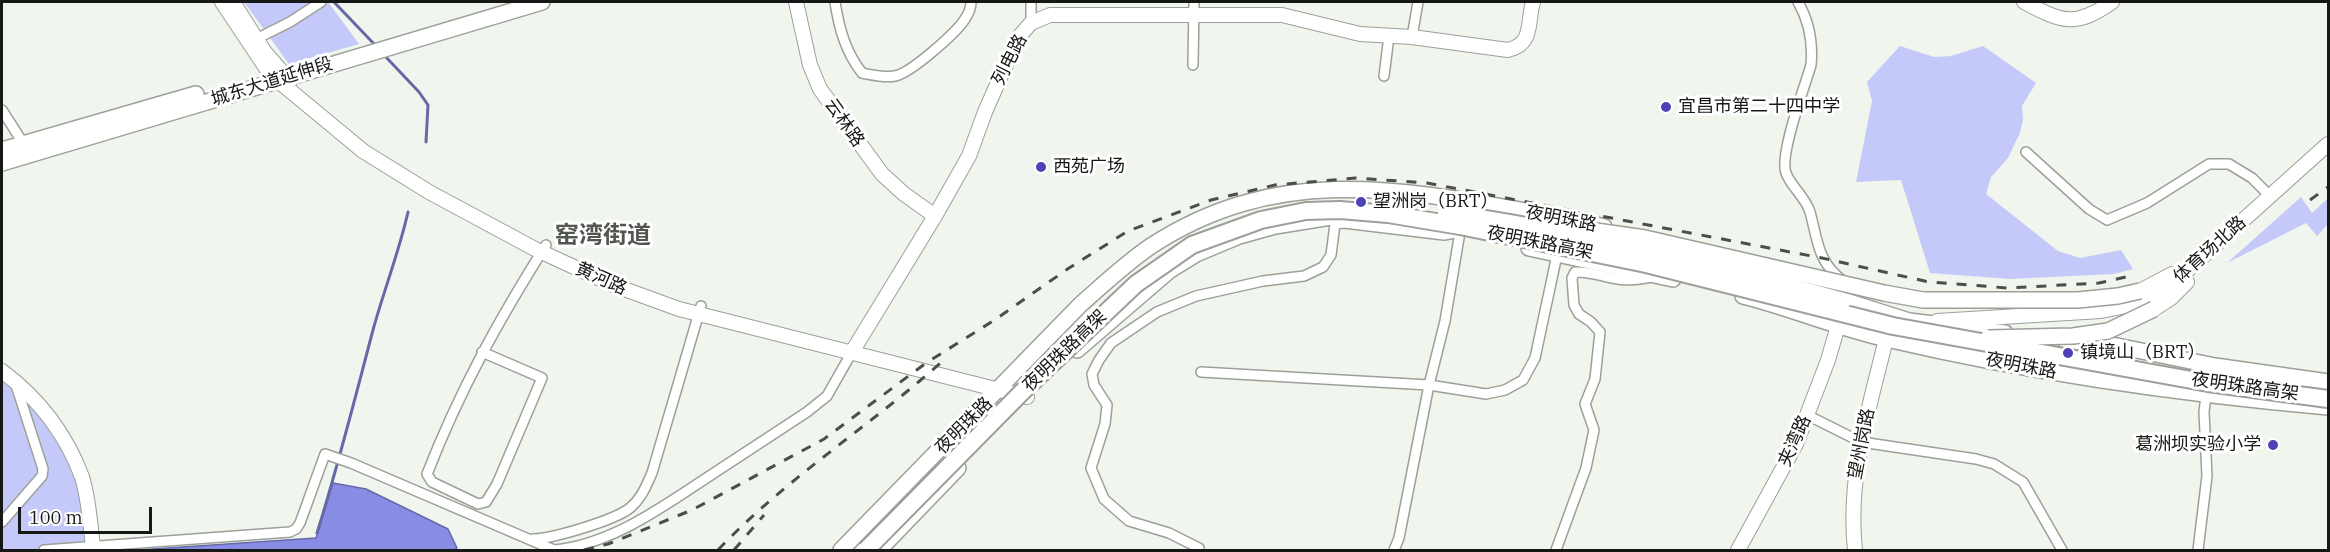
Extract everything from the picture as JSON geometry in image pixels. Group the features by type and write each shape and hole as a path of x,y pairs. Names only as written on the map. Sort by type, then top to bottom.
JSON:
{"highway":[{"name":"夜明珠路高架","path":"853,550 1105,299 1163,251 1193,234 1264,209 1309,201 1369,202 1504,222 1677,257 1843,301"},
{"name":"夜明珠路高架","path":"866,550 1023,391 1136,284 1192,245 1232,229 1306,211 1340,210 1388,214 1460,226 1646,264 1893,326 1952,338 2208,383 2328,399"}],"main road":[{"name":"城东大道延伸段","path":"2,163 513,2"},
{"name":"城东大道延伸段","path":"2,150 542,2"},
{"name":"夜明珠路","path":"841,550 1082,304 1119,270 1151,246 1180,229 1260,198 1305,190 1391,190 1582,221 1767,272 1843,301 1921,322 1996,323 2215,366 2328,382"},
{"name":"夜明珠路","path":"879,550 1030,393 1170,270 1196,254 1239,237 1275,226 1326,217 1387,220 1460,232 1749,297 1886,339 2041,371 2206,396 2328,407"},
{"path":"1504,222 1645,238 1923,300 2078,300 2140,291"},
{"path":"1952,338 2017,339 2096,333 2108,331 2154,309"}],"street":[{"name":"黄河路","path":"222,2 278,76 363,151 429,192 544,248 700,310 1030,393"},
{"name":"黄河路","path":"233,2 278,76"},
{"path":"256,39 290,22 321,2"},
{"name":"云林路","path":"796,2 810,65 820,89 882,174 904,194 935,216"},
{"path":"835,2 839,26 854,62 862,73 880,76 897,75 917,63 952,35 964,21 970,10 971,2"},
{"path":"1031,2 1031,23"},
{"path":"1412,37 1418,2"},
{"name":"列电路","path":"854,349 969,156 1012,48 1031,23 1050,15 1195,8 1282,15 1360,34 1412,37 1508,50 1519,48 1526,39 1532,2"},
{"path":"1798,2 1810,34 1813,50 1786,155 1785,172 1803,195 1822,258 1832,273 1882,313"},
{"path":"2024,2 2048,15 2068,20 2087,17 2112,2"},
{"path":"1193,65 1195,8"},
{"path":"1384,76 1389,36"},
{"path":"2,110 22,143"},
{"name":"体育场北路","path":"1996,323 2101,311 2132,305 2171,285 2272,198 2328,144"},
{"path":"2026,152 2089,209 2107,220 2147,203 2209,164 2229,164 2252,178 2272,198"},
{"name":"体育场北路","path":"2272,198 2328,156"},
{"path":"2140,291 2169,276 2272,198"},
{"path":"2154,309 2171,298 2272,198"},
{"path":"1200,550 1169,533 1129,521 1104,499 1091,468 1105,424 1107,405 1094,385 1092,374 1111,343 1157,312 1196,296 1263,281 1304,276 1323,267 1331,255 1335,224 1344,223 1444,235 1460,232 1445,321 1429,385 1399,538 1394,550"},
{"path":"482,352 542,378 497,484 486,502 478,504 432,482 427,474 449,418 482,352 544,248"},
{"path":"1201,372 1429,385 1486,394 1505,390 1523,380 1535,358 1557,255"},
{"path":"1556,550 1586,468 1594,430 1584,404 1595,379 1600,332 1579,314 1574,305 1572,278 1575,272 1635,280 1659,275"},
{"path":"529,538 544,539 609,518 629,509 643,494 655,465 700,310"},
{"name":"夹湾路","path":"1738,550 1796,444 1838,326"},
{"name":"望州岗路","path":"1855,550 1852,524 1853,491 1861,442 1886,339"},
{"path":"44,550 290,532 300,523 325,454 554,550 568,549 627,528 663,507 807,412 827,396 854,349"},
{"path":"2,371 45,410 67,444 82,478 93,546"},
{"path":"2,522 39,482 43,469 15,381"},
{"path":"2198,550 2207,476 2204,412 2206,396"},
{"path":"1807,415 1861,442 1976,459 1994,464 2023,482 2062,550"}],"shaded area":[{"path":"244,2 328,2 359,44 289,64"},
{"path":"1900,46 1934,57 1951,56 1983,46 2036,83 2022,106 2023,120 2020,133 2008,158 1991,177 1986,194 2058,251 2080,258 2121,250 2133,269 2114,274 2010,279 1930,273 1901,180 1856,182 1872,101 1867,82"},
{"path":"2301,197 2312,213 2328,198 2328,224 2317,236 2306,223 2227,263"},
{"path":"2,377 42,412 74,469 85,505 90,550 2,550"}],"water":[{"path":"333,483 366,489 448,529 457,548 454,550 138,550 316,538"}],"waterway":[{"path":"334,2 376,46"},
{"path":"384,55 419,92 428,105 426,142"},
{"path":"317,533 408,212"}],"railway":[{"path":"584,550 608,544 692,510 824,439 926,363 1128,231 1211,200 1275,185 1356,178 1427,183 1822,258 1929,282 2008,288 2099,283 2135,275"},
{"path":"2310,200 2328,187"},
{"path":"718,550 772,499 946,358"},
{"path":"734,550 764,515"}],"place":[{"name":"宜昌市第二十四中学","path":"1666,107"},
{"name":"西苑广场","path":"1041,167"},
{"name":"望洲岗（BRT）","path":"1361,202"},
{"name":"镇境山（BRT）","path":"2068,353"},
{"name":"葛洲坝实验小学","path":"2273,445"}],"district":[{"name":"窑湾街道","path":"603,236"}]}
